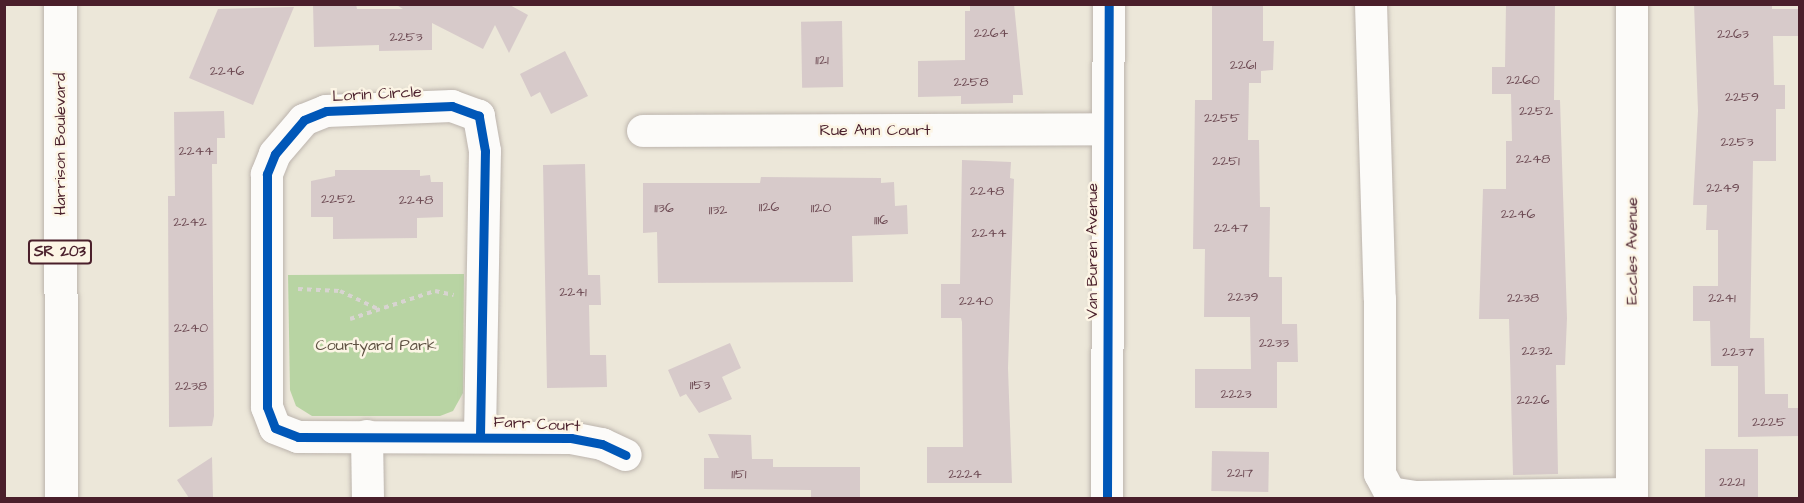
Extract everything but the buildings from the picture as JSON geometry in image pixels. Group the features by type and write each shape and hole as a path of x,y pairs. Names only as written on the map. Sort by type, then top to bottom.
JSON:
{"main road":[{"name":"Harrison Boulevard","path":"60,4 61,498"}],"street":[{"name":"Van Buren Avenue","path":"1107,498 1109,4"},
{"path":"1371,4 1380,299 1380,474 1390,494 1416,497 1632,496"},
{"name":"Eccles Avenue","path":"1632,4 1632,496"},
{"name":"Lorin Circle","path":"452,106 479,116 485,151 481,300 480,436 298,437 275,429 267,407 267,174 275,154 304,120 326,111 452,106"},
{"name":"Rue Ann Court","path":"643,131 1108,129"},
{"path":"367,436 368,498"},
{"name":"Farr Court","path":"480,436 571,438 602,444 626,455"}],"path":[{"path":"267,290 320,287 340,291 378,309"},
{"path":"350,319 435,291 481,300"}],"green space":[{"name":"Courtyard Park","path":"464,274 463,393 453,411 440,416 312,416 296,406 290,390 288,275"}],"cycle path":[{"path":"1107,498 1109,4"},
{"path":"480,436 485,151 479,116 452,106 326,111 304,120 275,154 267,174 267,407 275,428 298,437 571,438 602,444 626,455"}]}
